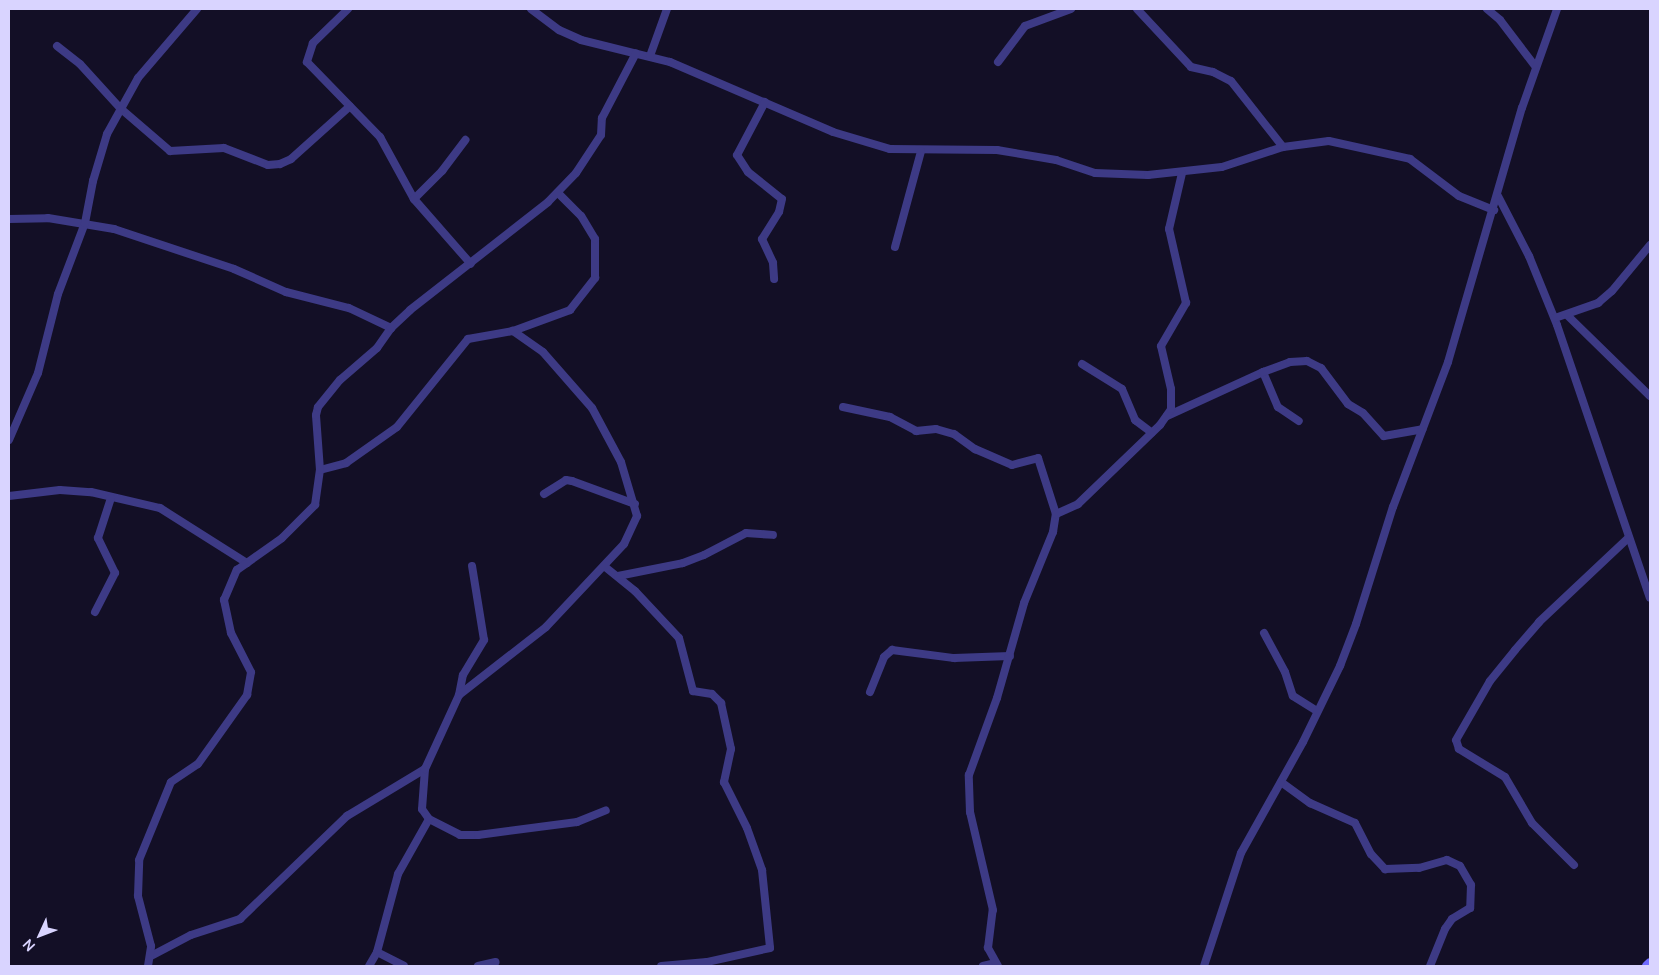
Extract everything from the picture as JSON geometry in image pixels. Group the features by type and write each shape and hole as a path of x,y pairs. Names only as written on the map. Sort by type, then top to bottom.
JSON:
{"main road":[{"path":"1647,966 1650,963"}],"street":[{"path":"9,440 38,373 58,294 85,223 93,181 107,134 138,78 197,9"},
{"path":"348,9 313,43 307,62 388,148 395,170 414,199 471,264"},
{"path":"531,9 559,30 581,40 650,56 860,142 920,151 997,150 1056,160 1095,173 1182,173 1245,162 1283,147 1329,141 1394,153 1420,164 1459,196 1494,210"},
{"path":"650,56 666,9"},
{"path":"998,62 1025,26 1071,9"},
{"path":"1487,9 1500,20 1535,66"},
{"path":"1204,966 1234,869 1317,711 1353,632 1422,429 1442,378 1494,210 1535,66 1556,9"},
{"path":"1136,10 1191,67 1213,72 1231,81 1283,147"},
{"path":"57,46 80,64 120,108 170,151 224,148 274,164 291,159 350,106"},
{"path":"148,966 151,956 148,927 138,896 139,860 171,782 198,764 242,705 249,690 251,672 231,633 224,600 236,570 307,516 315,505 320,470 316,415 318,407 340,380 377,348 391,328 558,193 576,173 601,135 602,118 636,53"},
{"path":"765,102 737,155 748,172 782,199 779,212 762,238 773,263 774,279"},
{"path":"414,199 442,170 465,140"},
{"path":"895,247 920,151"},
{"path":"1056,514 1078,504 1152,433 1171,409 1171,389 1161,346 1186,303 1169,229 1182,173"},
{"path":"320,470 346,462 397,428 468,339 513,331 529,323 564,314 595,278 595,239 581,216 558,193"},
{"path":"1498,196 1529,256 1555,318 1628,538 1648,587 1650,598"},
{"path":"9,219 48,218 85,223 171,246 286,292 349,308 391,328"},
{"path":"1555,318 1598,303 1612,291 1650,245"},
{"path":"1567,315 1650,396"},
{"path":"460,695 546,627 604,566 631,533 637,516 621,462 592,408 543,352 513,331"},
{"path":"1167,416 1263,372 1290,362 1316,363 1348,404 1363,413 1384,436 1422,429"},
{"path":"1082,364 1122,390 1136,420 1152,433"},
{"path":"1263,372 1278,407 1299,421"},
{"path":"843,407 890,417 916,431 949,432 975,449 1012,465 1038,458 1056,514 1053,532 1024,603 1010,656 986,729 973,758 968,794 993,910 988,948 996,965 983,966"},
{"path":"544,494 566,480 635,504"},
{"path":"9,496 60,490 91,492 160,508 247,563"},
{"path":"95,612 115,573 98,538 111,498"},
{"path":"618,576 704,555 746,533 773,536"},
{"path":"1574,865 1532,823 1505,777 1459,749 1456,740 1490,681 1515,650 1539,622 1628,538"},
{"path":"472,566 484,640 463,675 460,695 425,769 422,809 429,819 460,834 478,835 576,822 606,810"},
{"path":"604,566 618,576 679,638 694,691 712,694 721,703 731,749 724,782 759,858 772,942 765,951 661,966"},
{"path":"1264,633 1285,672 1292,696 1317,711"},
{"path":"870,692 884,657 892,650 954,658 1010,656"},
{"path":"151,956 192,935 240,919 347,816 425,769"},
{"path":"1281,782 1310,803 1355,823 1371,854 1385,869 1419,868 1447,860 1460,866 1471,885 1470,908 1452,919 1445,929 1430,966"},
{"path":"369,966 376,952 394,885 429,819"},
{"path":"376,952 404,966"},
{"path":"478,966 496,962"}]}
